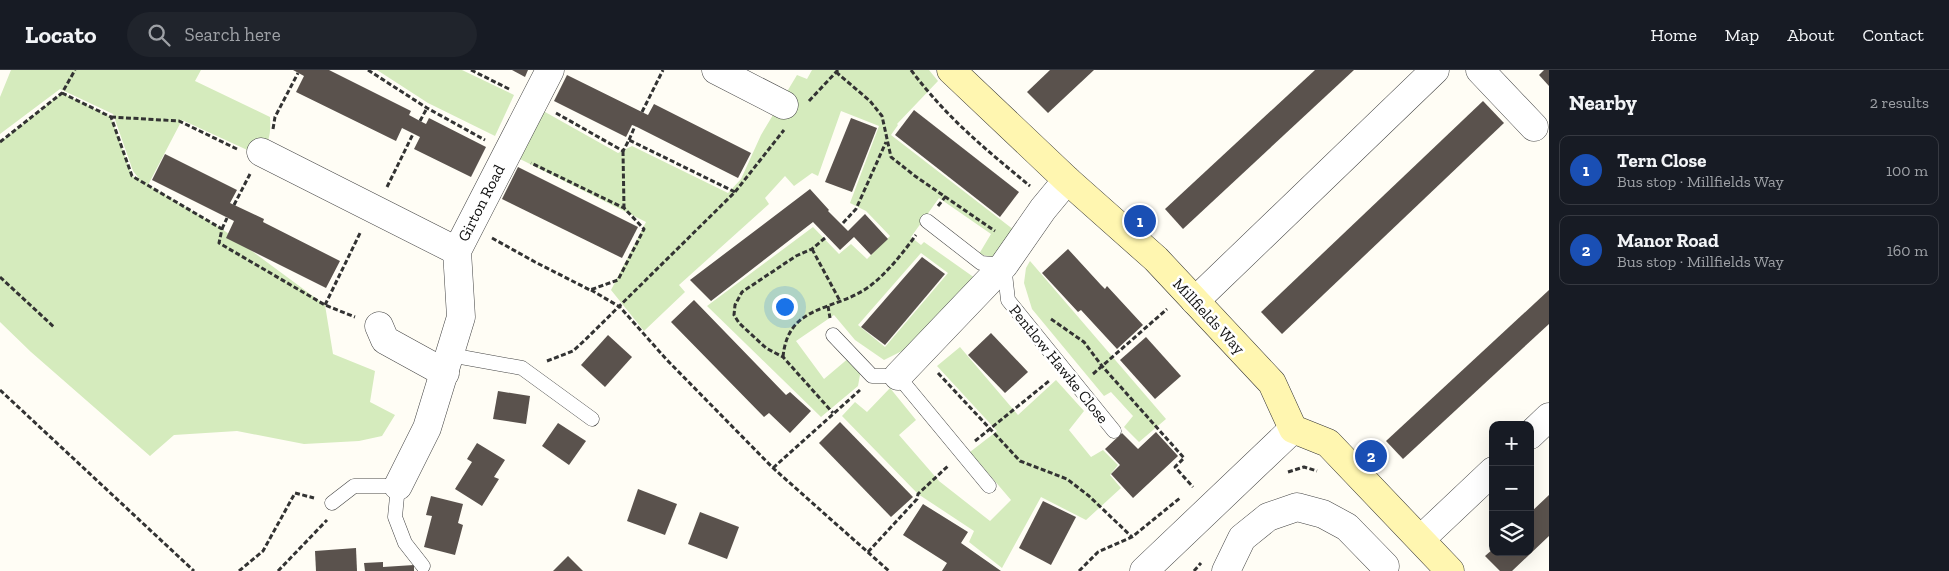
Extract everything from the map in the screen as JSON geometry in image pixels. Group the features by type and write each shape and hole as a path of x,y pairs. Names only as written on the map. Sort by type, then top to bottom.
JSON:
{"street":[{"name":"Girton Road","path":"398,486 427,428 462,317 457,251 550,70"},
{"path":"716,70 791,114"},
{"path":"1185,308 1435,70"},
{"path":"1480,70 1534,127"},
{"name":"Millfields Way","path":"957,72 1067,180 1156,259 1185,308 1272,383 1293,429"},
{"path":"260,156 457,251"},
{"path":"885,376 920,354 1010,256 1067,180"},
{"path":"380,326 385,340 448,364"},
{"path":"1534,431 1549,417"},
{"path":"1144,571 1293,429 1328,443 1450,571"},
{"path":"1421,539 1489,475"},
{"path":"1226,571 1242,538 1268,517 1297,507 1323,514 1347,527 1385,566"}],"lane":[{"path":"927,221 982,263 1010,256"},
{"name":"Pentlow Hawke Close","path":"1010,256 1008,300 1114,432"},
{"path":"832,335 885,376 989,486"},
{"path":"448,364 522,368 592,418"},
{"path":"332,503 354,486 398,486 395,517 405,543 423,566"}],"path":[{"path":"0,142 62,93 75,70"},
{"path":"368,70 426,108 508,152 624,208 644,229 618,280 590,290"},
{"path":"471,70 534,101 623,151"},
{"path":"642,112 663,70"},
{"path":"911,70 930,97 961,129 1049,202"},
{"path":"522,368 573,351 620,307 735,192 791,114 837,71 870,101 882,116 891,157 915,176 946,196 1010,256"},
{"path":"234,205 260,156 274,127 275,117 298,73"},
{"path":"62,93 111,117 179,121 260,156"},
{"path":"420,121 426,108"},
{"path":"111,117 132,176 222,229"},
{"path":"624,208 623,151 635,126"},
{"path":"629,140 735,192"},
{"path":"843,223 856,209 886,141"},
{"path":"784,357 785,342 794,325 806,315 868,288 901,255 946,196"},
{"path":"227,218 219,243 325,305 380,326"},
{"path":"470,225 620,307 666,359 773,468 889,571"},
{"path":"825,238 812,250 796,256 742,292 735,305 734,315 739,323 766,348 784,357 833,414"},
{"path":"812,250 840,301"},
{"path":"0,277 55,328"},
{"path":"1161,302 1168,308 1185,308"},
{"path":"1102,366 1168,308"},
{"path":"1045,314 1084,342 1102,366 1184,458 1175,466 1193,486"},
{"path":"920,354 1020,462 1067,479 1089,496 1132,537"},
{"path":"773,468 864,386 885,376"},
{"path":"0,390 194,571"},
{"path":"1079,571 1098,552 1132,537 1200,482"},
{"path":"238,571 264,551 295,493 341,505 278,571"}],"green space":[{"path":"11,70 201,70 195,81 270,117 269,138 265,147 258,155 182,120 148,185 222,229 325,305 333,354 375,371 370,402 395,415 382,436 359,441 304,444 237,431 174,435 150,456 31,352 0,322 0,142 62,93 111,117 132,176 140,180 133,171 113,114 60,89 0,134 0,97"},
{"path":"377,70 462,70 514,95 495,136 428,103"},
{"path":"812,70 929,70 938,81 897,124 891,135 1014,230 996,258 979,254 991,234 939,198 911,237 921,245 924,242 982,283 916,344 884,360 855,340 834,315 796,341 824,379 850,357 861,369 858,386 821,417 707,306 813,227 839,254 851,244 867,259 890,236 866,211 850,203 879,126 841,111 818,176 812,173 794,186 785,176 765,198 769,204 679,285 685,292 644,331 611,290 646,222 514,156 538,108 618,153 632,146 728,193 741,179 761,135 797,75 807,79","holes":["921,253 948,273 885,347 858,325"]},
{"path":"1030,261 1166,419 1139,442 1124,427 1133,416 1111,392 1104,396 1032,309 1024,283 1026,268"},
{"path":"960,347 1018,415 1056,380 1084,411 1069,430 1091,457 1103,450 1118,465 1110,475 1121,488 1086,520 1041,497 1002,568 969,542 974,531 918,494 842,416 855,402 867,412 890,388 916,420 899,435 939,481 990,521 1011,500 970,452 997,431 937,366"}],"building":[{"path":"293,70 329,70 411,111 409,115 426,124 429,118 486,147 471,177 414,149 420,137 402,128 396,141 296,92 304,76"},
{"path":"512,70 528,70 525,77"},
{"path":"1050,70 1094,70 1048,113 1027,92"},
{"path":"1315,70 1354,70 1183,229 1165,209"},
{"path":"1544,70 1549,70 1549,86 1539,75"},
{"path":"567,75 648,115 654,104 751,153 738,178 635,126 632,125 626,137 554,101"},
{"path":"1483,101 1504,123 1282,334 1261,312"},
{"path":"914,110 1019,192 1000,217 895,135"},
{"path":"851,118 877,128 852,192 825,182"},
{"path":"165,154 237,190 230,203 264,219 263,222 340,261 326,288 226,238 234,221 152,180"},
{"path":"518,167 638,227 622,258 502,199"},
{"path":"810,189 848,231 865,214 888,239 871,255 854,237 840,250 813,222 711,301 690,280"},
{"path":"1068,249 1101,285 1105,289 1107,286 1143,325 1117,349 1081,310 1078,312 1042,273"},
{"path":"922,257 945,274 885,345 861,327"},
{"path":"1549,290 1549,324 1403,459 1386,441"},
{"path":"694,300 786,395 790,392 811,411 790,433 769,413 764,417 671,322"},
{"path":"991,333 1028,372 1005,393 968,355"},
{"path":"608,335 632,357 605,387 581,365"},
{"path":"1146,337 1181,376 1155,399 1120,360"},
{"path":"498,391 530,396 526,424 493,419"},
{"path":"840,422 913,497 891,517 819,443"},
{"path":"558,423 586,441 569,465 542,446"},
{"path":"1156,432 1178,456 1133,498 1111,474 1120,465 1105,449 1122,433 1138,449"},
{"path":"477,443 505,460 494,477 499,479 482,506 455,489 472,462 467,459"},
{"path":"638,489 677,504 665,535 627,521"},
{"path":"1549,495 1549,536 1534,550 1534,511"},
{"path":"431,496 463,504 458,523 463,525 455,555 424,547 432,516 426,515"},
{"path":"1043,501 1076,517 1051,565 1019,548"},
{"path":"923,504 968,532 961,543 1001,571 942,571 947,563 903,535"},
{"path":"700,512 739,527 727,559 688,544"},
{"path":"356,548 357,571 316,571 315,551"},
{"path":"1489,552 1489,556 1528,556 1512,571 1500,571 1485,556"},
{"path":"568,556 583,571 553,571"},
{"path":"383,562 383,567 414,565 414,571 365,571 364,563"}],"place":[{"name":"Tern Close","path":"1140,221"},
{"name":"Manor Road","path":"1371,456"}]}
